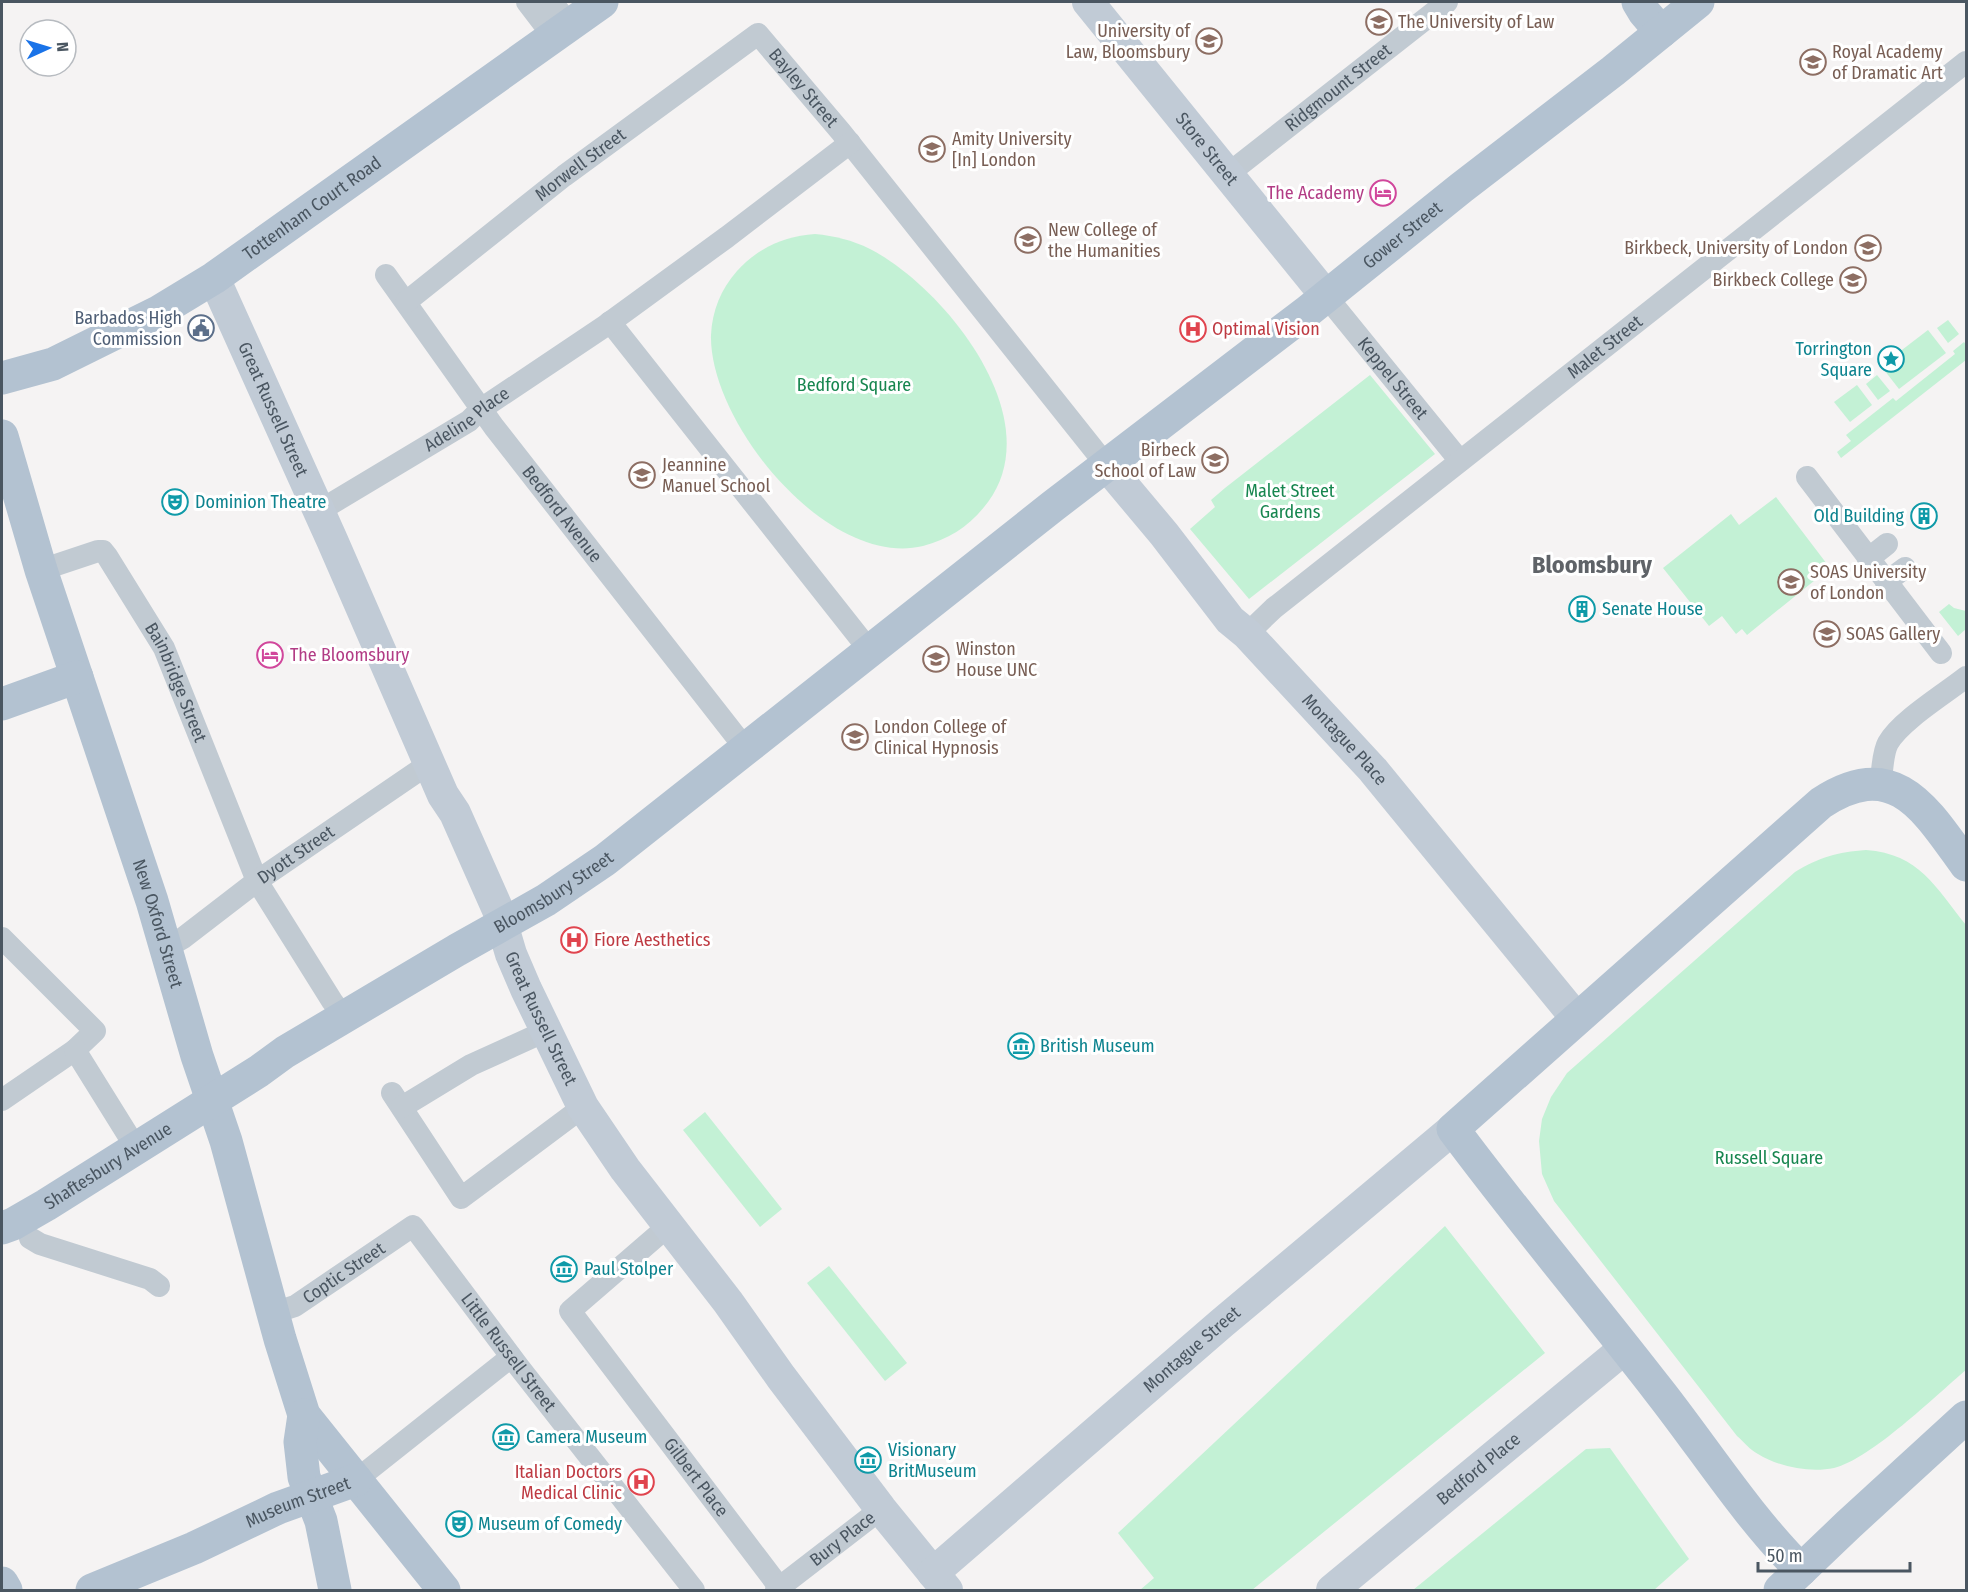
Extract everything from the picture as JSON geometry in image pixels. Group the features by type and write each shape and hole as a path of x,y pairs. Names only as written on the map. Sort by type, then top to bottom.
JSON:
{"main road":[{"name":"Tottenham Court Road","path":"2,378 53,364 158,312 213,278 558,20 602,2"},
{"path":"1638,2 1661,32"},
{"name":"Gower Street","path":"1107,466 1698,2"},
{"name":"New Oxford Street","path":"2,436 41,570 134,843 197,1056 226,1142 304,1415"},
{"path":"870,651 1107,466"},
{"name":"Bloomsbury Street","path":"212,1100 344,1017 546,900 605,860 870,651"},
{"path":"2,704 77,677"},
{"path":"1966,865 1927,811 1905,793 1880,784 1855,786 1837,792 1821,803 1453,1129 1781,1550 1791,1580 1966,1417"},
{"name":"Shaftesbury Avenue","path":"16,1233 23,1219 212,1100"},
{"path":"304,1415 444,1590"},
{"path":"304,1415 300,1442 304,1477 321,1521 335,1590"},
{"name":"Museum Street","path":"92,1590 194,1548 278,1508 356,1480"},
{"path":"2,1583 6,1590"}],"street":[{"path":"527,2 558,20"},
{"name":"Store Street","path":"1088,2 1326,296"},
{"name":"Ridgmount Street","path":"1228,174 1447,2"},
{"name":"Bayley Street","path":"758,34 856,151"},
{"name":"Morwell Street","path":"406,302 564,176 758,34"},
{"name":"Malet Street","path":"1247,634 1274,608 1966,62"},
{"path":"870,651 610,322 856,151 1107,466"},
{"name":"Bedford Avenue","path":"386,274 482,409 745,748"},
{"name":"Great Russell Street","path":"213,278 319,511 443,795 455,813 503,924 512,954 583,1107 625,1169 881,1509 940,1582"},
{"name":"Keppel Street","path":"1326,296 1460,461"},
{"name":"Adeline Place","path":"319,511 469,421 482,409 610,322"},
{"name":"Montague Place","path":"1107,466 1164,534 1230,620 1247,634 1373,770 1577,1019"},
{"path":"1807,477 1941,653"},
{"path":"1868,559 1887,544"},
{"name":"Bainbridge Street","path":"41,570 98,551 103,551 107,556 164,648 257,881 344,1017"},
{"path":"1886,582 1905,568"},
{"path":"1880,784 1888,742 1916,715 1966,677"},
{"name":"Dyott Street","path":"166,948 183,938 257,881 430,763"},
{"path":"2,938 95,1031 75,1050 2,1100"},
{"path":"546,1031 397,1100 461,1198 583,1107"},
{"path":"75,1050 136,1148"},
{"name":"Montague Street","path":"940,1582 1311,1247 1453,1129"},
{"name":"Gilbert Place","path":"667,1223 659,1234 570,1311 778,1589"},
{"name":"Coptic Street","path":"273,1313 295,1306 413,1226"},
{"name":"Little Russell Street","path":"413,1226 511,1357 694,1590"},
{"name":"Shaftesbury Avenue","path":"16,1233 40,1244 150,1280 159,1287"},
{"name":"Bedford Place","path":"1332,1590 1625,1348"},
{"name":"Museum Street","path":"356,1480 511,1357"},
{"name":"Bury Place","path":"778,1589 881,1509"}],"green space":[{"name":"Bedford Square","path":"815,234 857,243 899,267 928,293 956,324 980,358 997,395 1006,432 1004,469 988,502 981,510 959,530 942,539 923,546 887,547 850,535 814,513 781,482 752,446 730,408 716,370 711,335 715,309 722,293 737,271 763,250 793,237"},
{"path":"1948,320 1959,334 1948,343 1937,328"},
{"path":"1928,330 1946,353 1899,389 1881,366"},
{"path":"1964,342 1966,360 1841,458 1837,452 1851,441 1846,435 1893,398 1896,401 1955,354 1953,351"},
{"name":"Malet Street Gardens","path":"1370,375 1435,454 1249,599 1190,529 1215,507 1211,500 1225,488"},
{"path":"1877,375 1890,391 1878,400 1866,384"},
{"path":"1857,385 1872,405 1850,422 1834,402"},
{"path":"1776,497 1830,568 1747,635 1742,629 1736,634 1722,616 1709,626 1663,568 1731,514 1739,525"},
{"path":"1949,604 1966,611 1966,629 1958,636 1939,612"},
{"name":"Russell Square","path":"1866,850 1885,853 1913,865 1935,886 1966,925 1966,1370 1866,1453 1834,1468 1815,1470 1766,1459 1737,1436 1554,1201 1542,1174 1539,1141 1542,1119 1551,1097 1567,1073 1795,872 1829,856"},
{"path":"705,1112 782,1209 760,1227 683,1130"},
{"path":"1445,1226 1545,1353 1252,1590 1140,1590 1154,1578 1118,1533"},
{"path":"829,1266 907,1363 885,1381 807,1283"},
{"path":"1610,1448 1689,1559 1654,1590 1413,1590 1586,1449"}],"place":[{"name":"The University of Law","path":"1379,22"},
{"name":"University of Law, Bloomsbury","path":"1209,41"},
{"name":"Royal Academy of Dramatic Art","path":"1813,62"},
{"name":"Amity University [In] London","path":"932,149"},
{"name":"The Academy","path":"1383,193"},
{"name":"New College of the Humanities","path":"1028,240"},
{"name":"Birkbeck, University of London","path":"1868,248"},
{"name":"Birkbeck College","path":"1853,280"},
{"name":"Barbados High Commission","path":"201,328"},
{"name":"Optimal Vision","path":"1193,329"},
{"name":"Torrington Square","path":"1891,359"},
{"name":"Birbeck School of Law","path":"1215,460"},
{"name":"Jeannine Manuel School","path":"642,475"},
{"name":"Dominion Theatre","path":"175,502"},
{"name":"Old Building","path":"1924,516"},
{"name":"SOAS University of London","path":"1791,582"},
{"name":"Senate House","path":"1582,609"},
{"name":"SOAS Gallery","path":"1827,634"},
{"name":"The Bloomsbury","path":"270,655"},
{"name":"Winston House UNC","path":"936,659"},
{"name":"London College of Clinical Hypnosis","path":"855,737"},
{"name":"Fiore Aesthetics","path":"574,940"},
{"name":"British Museum","path":"1021,1046"},
{"name":"Paul Stolper","path":"564,1269"},
{"name":"Camera Museum","path":"506,1437"},
{"name":"Visionary BritMuseum","path":"868,1460"},
{"name":"Italian Doctors Medical Clinic","path":"641,1482"},
{"name":"Museum of Comedy","path":"459,1524"}],"district":[{"name":"Bloomsbury","path":"1592,565"}]}
